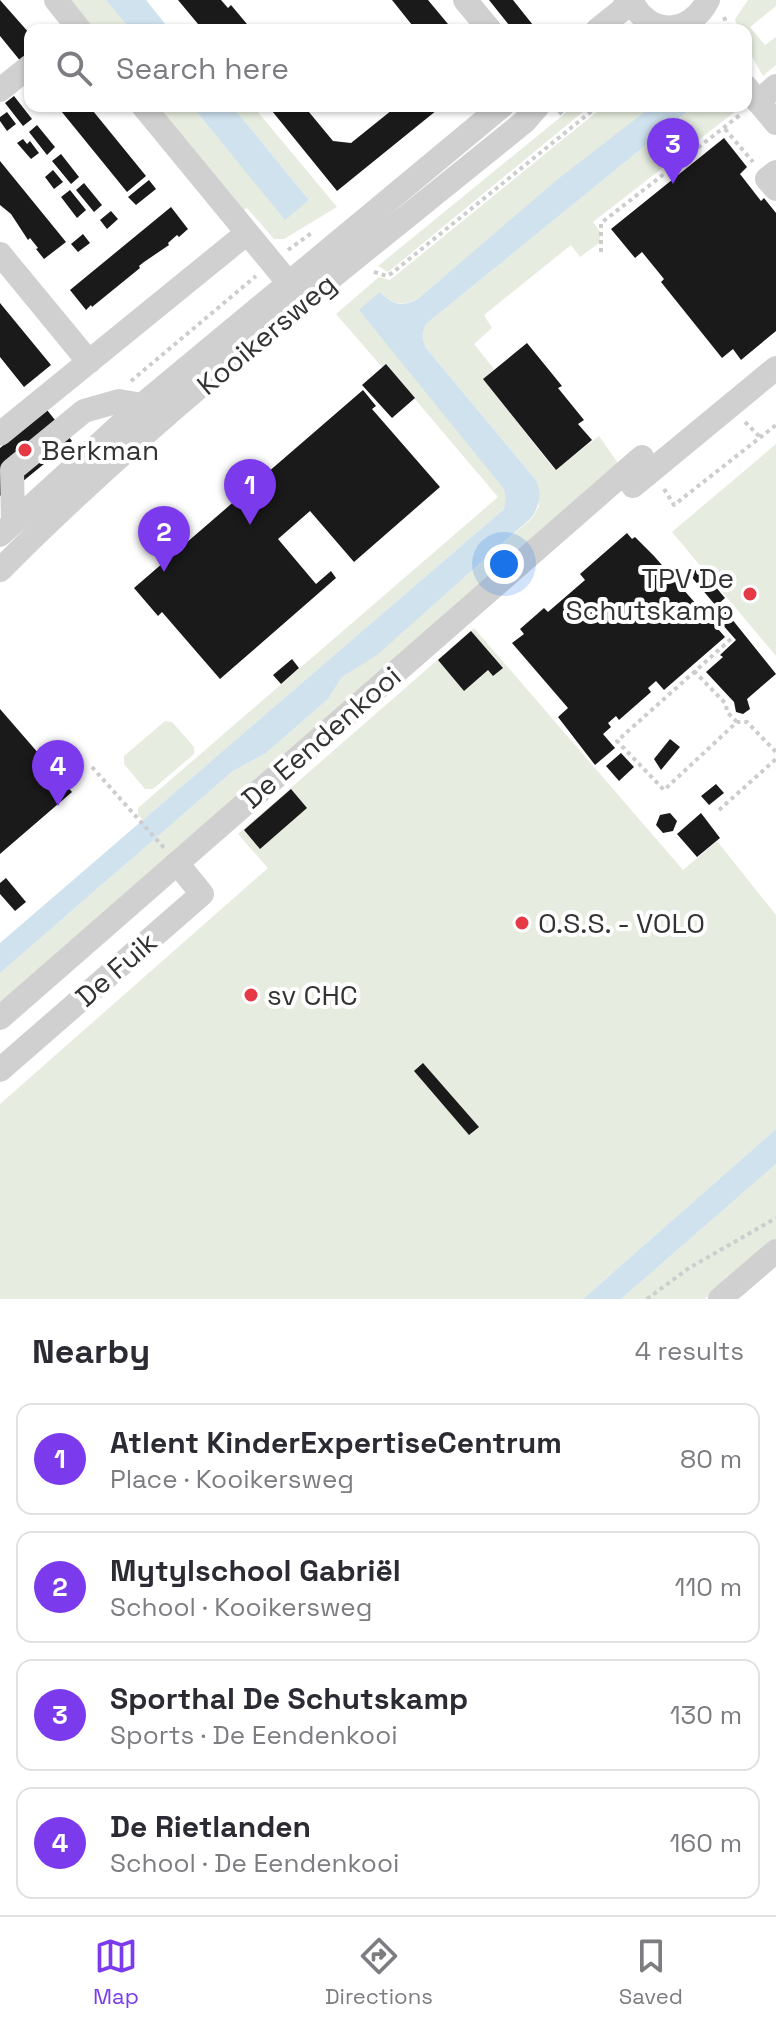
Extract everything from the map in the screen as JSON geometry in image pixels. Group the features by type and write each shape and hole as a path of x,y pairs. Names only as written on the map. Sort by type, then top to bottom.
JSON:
{"street":[{"path":"56,0 73,24"},
{"path":"465,0 485,24"},
{"path":"604,24 622,10 635,6 660,24"},
{"path":"698,24 716,6"},
{"path":"0,90 24,71"},
{"path":"760,91 776,123"},
{"path":"148,112 303,301"},
{"name":"Kooikersweg","path":"6,529 142,405 495,112"},
{"name":"Kooikersweg","path":"0,570 162,421 533,112"},
{"path":"0,434 247,233"},
{"path":"0,254 89,362"},
{"name":"De Eendenkooi","path":"0,1018 177,863 648,463 776,368"},
{"path":"6,529 5,496 12,470 84,411 119,401 142,405"},
{"name":"De Eendenkooi","path":"474,622 648,463"},
{"name":"De Fuik","path":"0,1070 202,894 177,863"},
{"path":"720,1299 771,1264"}],"path":[{"path":"716,6 726,24"},
{"path":"368,270 387,276 392,273 591,112"},
{"path":"601,252 601,223 724,128 740,112"},
{"path":"724,128 773,180"},
{"path":"648,463 674,505 776,425"},
{"path":"731,639 617,741 664,790 737,722 747,722 776,752"},
{"path":"694,671 726,704 727,712 737,722"},
{"path":"719,810 776,759"},
{"path":"92,767 160,844"},
{"path":"647,1299 689,1268 776,1218"}],"shaded area":[{"path":"70,0 106,0 126,24 90,24"},
{"path":"748,0 776,0 776,6 752,25 737,24 735,19"},
{"path":"752,29 765,45 776,37 776,65 763,76 752,57"},
{"path":"162,112 197,112 285,219 309,200 237,112 258,112 337,207 284,239 274,239 247,208 242,211"},
{"path":"567,112 583,112 388,272 378,266"},
{"path":"597,112 644,112 558,180 419,298 398,303 380,292 504,489 507,498 504,509 143,820 138,815 138,808 498,497 386,365 382,367 336,314 379,277 390,280"},
{"path":"687,112 735,112 593,222 601,233 599,243 580,257 571,245 484,315 492,328 474,344 494,369 483,379 555,470 599,436 622,469 0,1011 0,973 233,771 266,753 328,699 342,677 377,654 532,518 539,506 536,480 426,348 423,336 426,324"},
{"name":"TPV De Schutskamp","path":"776,444 776,656 672,532"},
{"path":"474,628 683,870 717,841 776,915 776,1129 583,1299 0,1299 0,1104 268,868 238,834"},
{"path":"165,721 172,722 194,747 194,754 153,789 145,789 124,764 124,756"},
{"path":"776,1164 776,1239 705,1299 621,1299"}],"water":[{"path":"106,0 146,0 165,24 126,24"},
{"path":"197,112 237,112 309,200 285,220"},
{"path":"644,112 687,112 426,324 423,339 426,348 536,480 539,500 531,518 377,655 342,677 328,699 266,753 233,771 0,973 0,943 504,509 504,489 359,310 380,292 398,304 419,298 558,179"},
{"path":"776,1129 776,1164 621,1299 583,1299"}],"building":[{"path":"0,0 24,27 24,62 22,63 0,36"},
{"path":"178,0 221,0 228,8 231,5 247,24 198,24"},
{"path":"392,0 428,0 448,24 411,24"},
{"path":"489,0 513,0 532,24 508,24"},
{"path":"14,96 32,119 23,126 5,103"},
{"path":"7,112 16,124 7,131 0,117"},
{"path":"62,112 94,112 146,176 127,192"},
{"path":"273,112 309,112 333,141 351,143 390,112 435,112 337,191"},
{"path":"37,125 55,147 47,155 29,132"},
{"path":"724,138 747,167 740,174 761,201 764,198 776,213 776,331 741,360 733,349 722,358 661,282 664,279 642,252 635,258 611,229"},
{"path":"23,139 27,144 30,141 39,153 31,159 17,143"},
{"path":"61,154 79,177 71,184 52,161"},
{"path":"0,161 66,242 44,259 11,214 0,205"},
{"path":"53,170 63,182 54,189 45,177"},
{"path":"149,180 156,189 136,205 128,197"},
{"path":"84,183 102,205 94,212 76,190"},
{"path":"70,190 86,210 77,218 61,197"},
{"path":"171,207 188,229 86,310 70,290"},
{"path":"111,211 118,219 107,229 100,220"},
{"path":"83,234 90,243 78,252 71,244"},
{"path":"0,303 51,365 24,387 0,357"},
{"path":"527,343 562,386 558,388 584,420 578,424 592,440 556,470 483,379"},
{"path":"386,364 415,398 392,418 362,385"},
{"path":"363,390 376,406 372,409 440,487 354,562 310,511 278,539 316,584 331,571 336,578 220,679 162,612 158,616 134,588"},
{"path":"47,410 72,441 11,491 6,490 0,496 0,448"},
{"path":"627,533 654,556 725,637 664,690 656,681 648,688 651,692 619,720 616,716 608,723 611,727 603,734 615,748 595,765 558,717 568,708 512,643 524,634 520,629 544,608 548,612 585,580 580,574"},
{"path":"699,567 725,598 716,606 690,575"},
{"path":"723,608 776,674 747,699 750,709 743,714 736,712 734,702 706,672 736,640 714,615"},
{"path":"471,631 503,668 493,676 488,670 464,691 438,660"},
{"path":"292,659 299,668 281,684 273,675"},
{"path":"0,709 72,792 0,854"},
{"path":"670,739 680,747 661,770 654,759"},
{"path":"621,753 634,767 619,781 606,766"},
{"path":"716,784 724,793 709,805 701,796"},
{"path":"291,789 307,808 260,849 244,830"},
{"path":"670,813 677,821 673,831 663,833 656,825 660,815"},
{"path":"701,813 720,838 697,857 677,834"},
{"path":"6,878 26,902 15,911 0,894 0,883"},
{"path":"423,1063 479,1127 469,1135 414,1071"}],"place":[{"name":"Sporthal De Schutskamp","path":"673,184"},
{"name":"Berkman","path":"25,450"},
{"name":"Atlent KinderExpertiseCentrum","path":"250,525"},
{"name":"Mytylschool Gabriël","path":"164,572"},
{"name":"TPV De Schutskamp","path":"750,594"},
{"name":"De Rietlanden","path":"58,806"},
{"name":"O.S.S. - VOLO","path":"522,923"},
{"name":"sv CHC","path":"251,995"}]}
